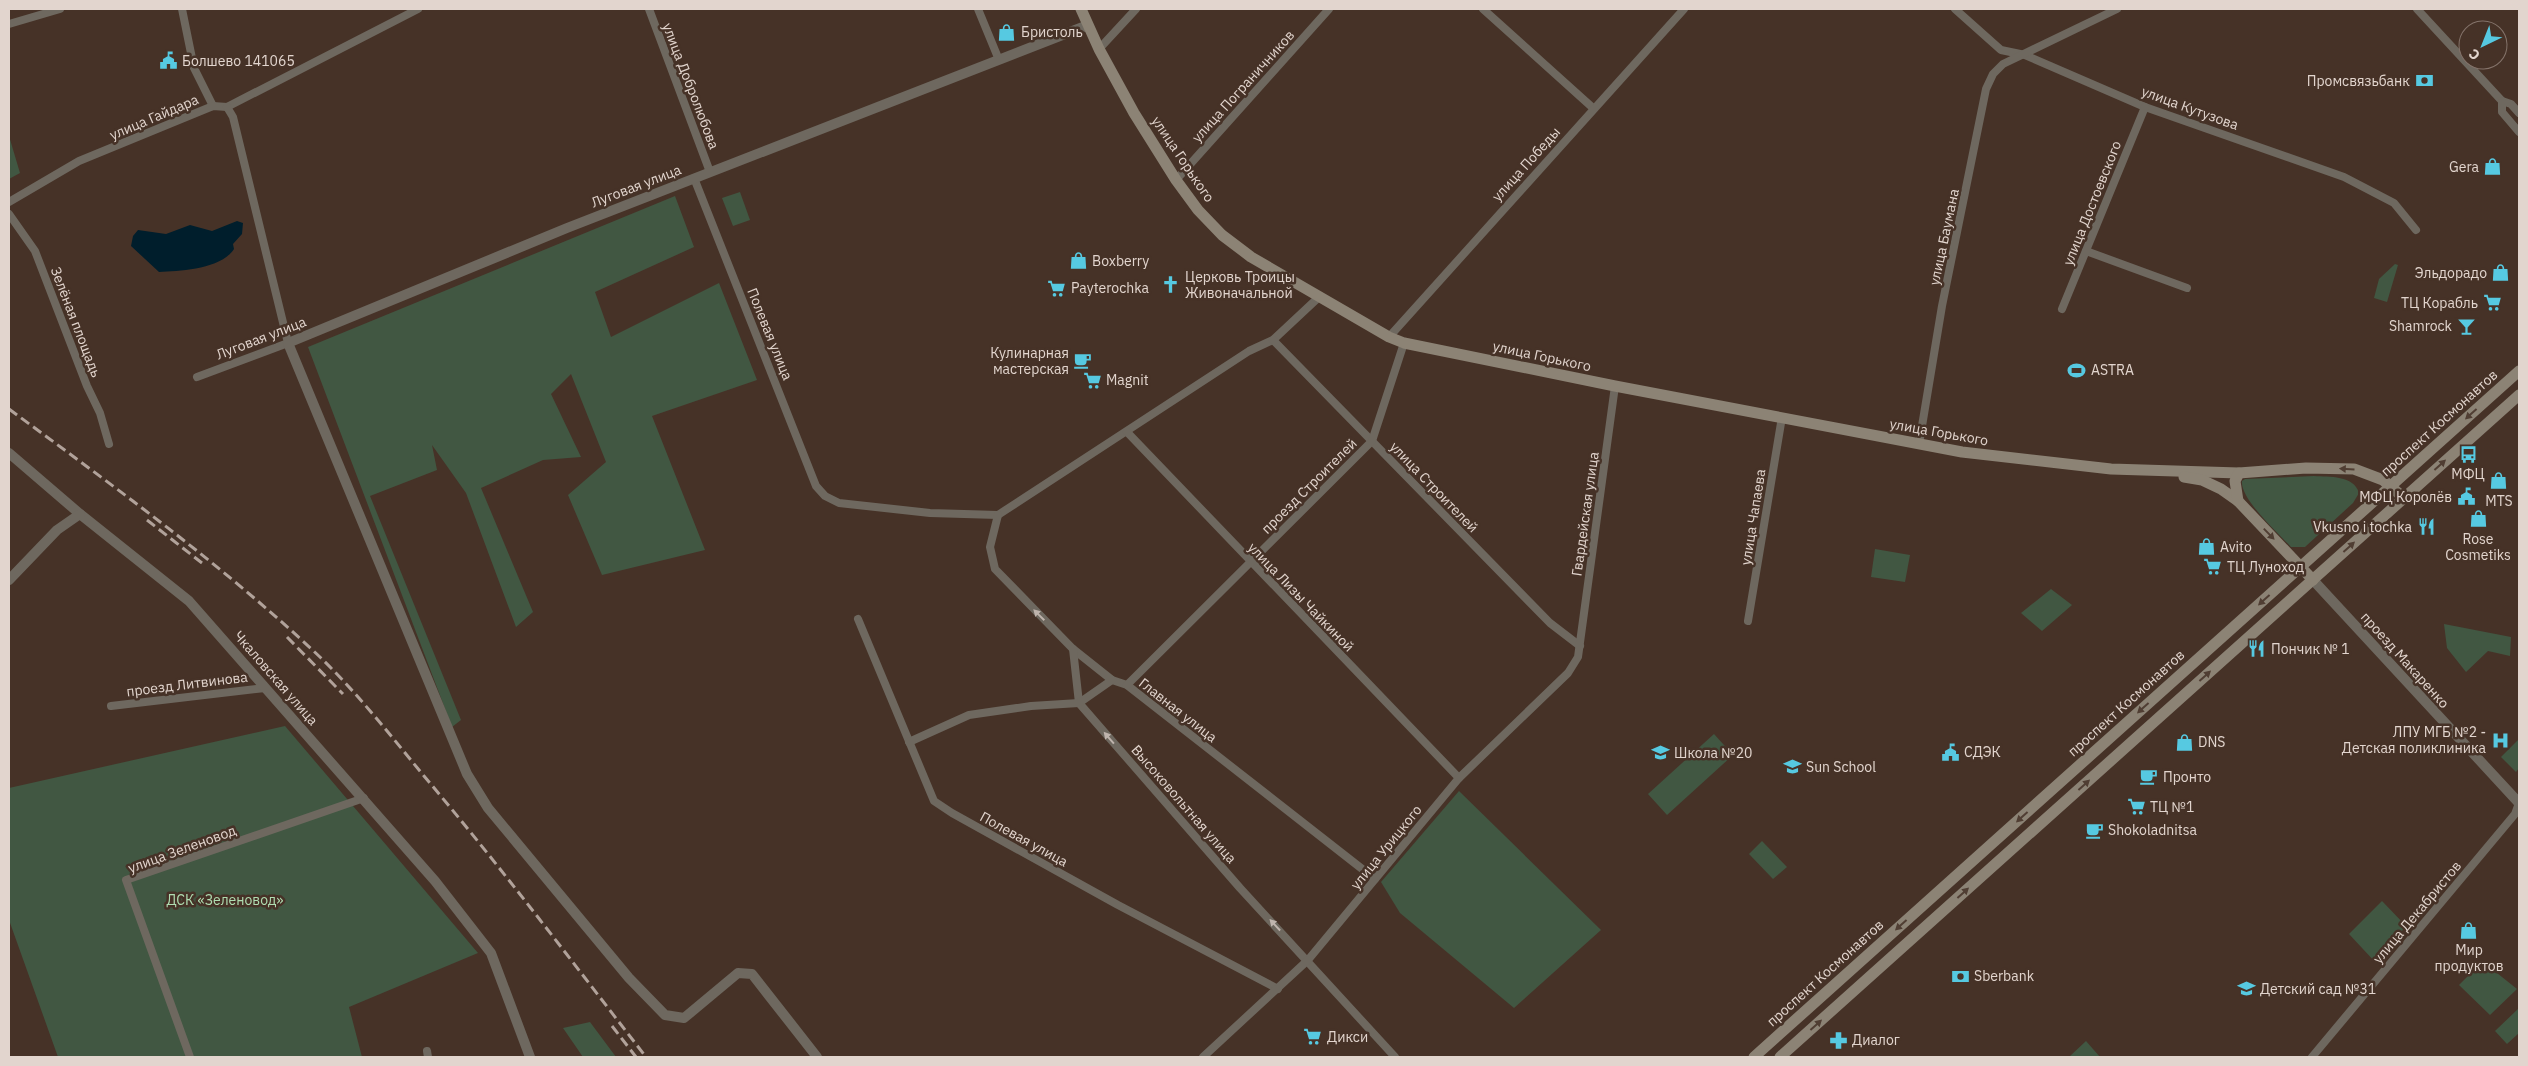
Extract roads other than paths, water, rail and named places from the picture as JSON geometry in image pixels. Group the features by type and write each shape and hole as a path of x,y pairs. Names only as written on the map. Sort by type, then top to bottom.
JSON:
{"main road":[{"name":"улица Горького","path":"1081,9 1099,49 1134,113 1176,180 1198,210 1222,235 1252,257 1389,337 1404,343 1614,386 1782,416 1962,452 2073,466 2148,471"},
{"name":"проспект Космонавтов","path":"1754,1057 2519,371"},
{"path":"1780,1057 2519,395"},
{"path":"2148,471 2239,473 2306,468 2354,469 2375,475 2392,485 2404,498"},
{"path":"2148,471 2202,480 2221,489 2238,501 2313,580"},
{"path":"2238,501 2235,481 2239,473"}],"street":[{"path":"9,24 60,9"},
{"path":"182,9 194,68 214,106"},
{"path":"418,9 226,107 234,120 288,343 467,774 488,808 629,978 665,1015 684,1018 738,973 752,974 817,1057"},
{"name":"улица Добролюбова","path":"649,9 710,172"},
{"path":"978,9 999,60"},
{"path":"1099,49 1136,9"},
{"name":"улица Пограничников","path":"1176,180 1329,9"},
{"path":"1483,9 1593,108"},
{"name":"улица Победы","path":"1389,337 1684,9"},
{"name":"улица Кутузова","path":"1955,9 2000,50 2025,55 2145,106 2344,177 2394,203 2416,230"},
{"name":"улица Баумана","path":"1919,444 1942,306 1986,89 1993,74 2003,64 2117,9"},
{"path":"2417,9 2502,101 2511,104 2519,113"},
{"name":"Луговая улица","path":"197,377 288,343 567,228 1088,26"},
{"path":"2502,101 2502,112 2519,132"},
{"name":"улица Гайдара","path":"9,202 79,162 214,106 226,107"},
{"name":"улица Достоевского","path":"2062,309 2145,106"},
{"name":"Полевая улица","path":"694,178 816,486 825,496 839,503 916,512 998,515"},
{"name":"Зелёная площадь","path":"9,214 35,251 87,386 100,413 109,444"},
{"path":"2086,251 2187,288"},
{"path":"998,515 1248,351 1273,340 1319,297"},
{"name":"улица Строителей","path":"1273,340 1550,623 1580,646"},
{"name":"проезд Строителей","path":"1126,685 1372,442 1404,343"},
{"name":"Гвардейская улица","path":"1580,646 1614,386"},
{"name":"улица Чапаева","path":"1748,621 1782,416"},
{"name":"улица Лизы Чайкиной","path":"1127,432 1459,778"},
{"name":"Чкаловская улица","path":"9,453 80,514 189,601 435,880 491,953 530,1057"},
{"path":"9,580 56,530 80,514"},
{"name":"Главная улица","path":"998,515 990,547 995,569 1073,649 1112,680 1126,685 1375,879"},
{"name":"проезд Макаренко","path":"2313,580 2519,803"},
{"name":"Полевая улица","path":"858,619 934,801 952,813 1118,905 1278,989"},
{"name":"улица Урицкого","path":"1203,1057 1308,960 1459,778 1568,673 1578,657 1580,646"},
{"path":"1073,649 1079,704"},
{"path":"909,742 969,715 1030,706 1079,704 1112,680"},
{"name":"проезд Литвинова","path":"112,706 265,688"},
{"name":"Высоковольтная улица","path":"1079,704 1240,888 1308,960"},
{"name":"улица Зеленовод","path":"190,1057 126,880 364,798"},
{"name":"улица Декабристов","path":"2312,1057 2515,814 2519,803"},
{"path":"1308,960 1395,1057"}],"water":[{"path":"237,221 243,223 242,234 233,244 234,249 220,261 200,268 159,272 131,246 133,236 138,230 166,234 190,225 212,231"}],"railway":[{"path":"9,409 129,498 208,560 284,624 335,672 481,845 646,1057"},
{"path":"147,520 202,563"},
{"path":"287,637 343,694"},
{"path":"612,1026 636,1057"}],"place":[{"name":"Бристоль","path":"1007,32"},
{"name":"Болшево 141065","path":"168,61"},
{"name":"Промсвязьбанк","path":"2424,81"},
{"name":"Gera","path":"2493,167"},
{"name":"Boxberry","path":"1078,261"},
{"name":"Эльдорадо","path":"2501,273"},
{"name":"Церковь Троицы Живоначальной","path":"1171,285"},
{"name":"Payterochka","path":"1057,288"},
{"name":"ТЦ Корабль","path":"2492,303"},
{"name":"Shamrock","path":"2466,326"},
{"name":"Кулинарная мастерская","path":"1083,361"},
{"name":"ASTRA","path":"2077,370"},
{"name":"Magnit","path":"1092,380"},
{"name":"МФЦ","path":"2468,454"},
{"name":"MTS","path":"2499,481"},
{"name":"МФЦ Королёв","path":"2466,497"},
{"name":"Rose Cosmetiks","path":"2478,519"},
{"name":"Vkusno i tochka","path":"2426,527"},
{"name":"Avito","path":"2206,547"},
{"name":"ТЦ Луноход","path":"2213,567"},
{"name":"Пончик № 1","path":"2257,649"},
{"name":"ЛПУ МГБ №2 - Детская поликлиника","path":"2500,740"},
{"name":"DNS","path":"2184,742"},
{"name":"СДЭК","path":"1950,752"},
{"name":"Школа №20","path":"1660,753"},
{"name":"Sun School","path":"1792,767"},
{"name":"Пронто","path":"2149,777"},
{"name":"ТЦ №1","path":"2136,807"},
{"name":"Shokoladnitsa","path":"2094,830"},
{"name":"Мир продуктов","path":"2469,930"},
{"name":"Sberbank","path":"1960,976"},
{"name":"Детский сад №31","path":"2246,989"},
{"name":"Дикси","path":"1313,1037"},
{"name":"Диалог","path":"1838,1040"}],"park label":[{"name":"ДСК «Зеленовод»","path":"225,900"}]}
